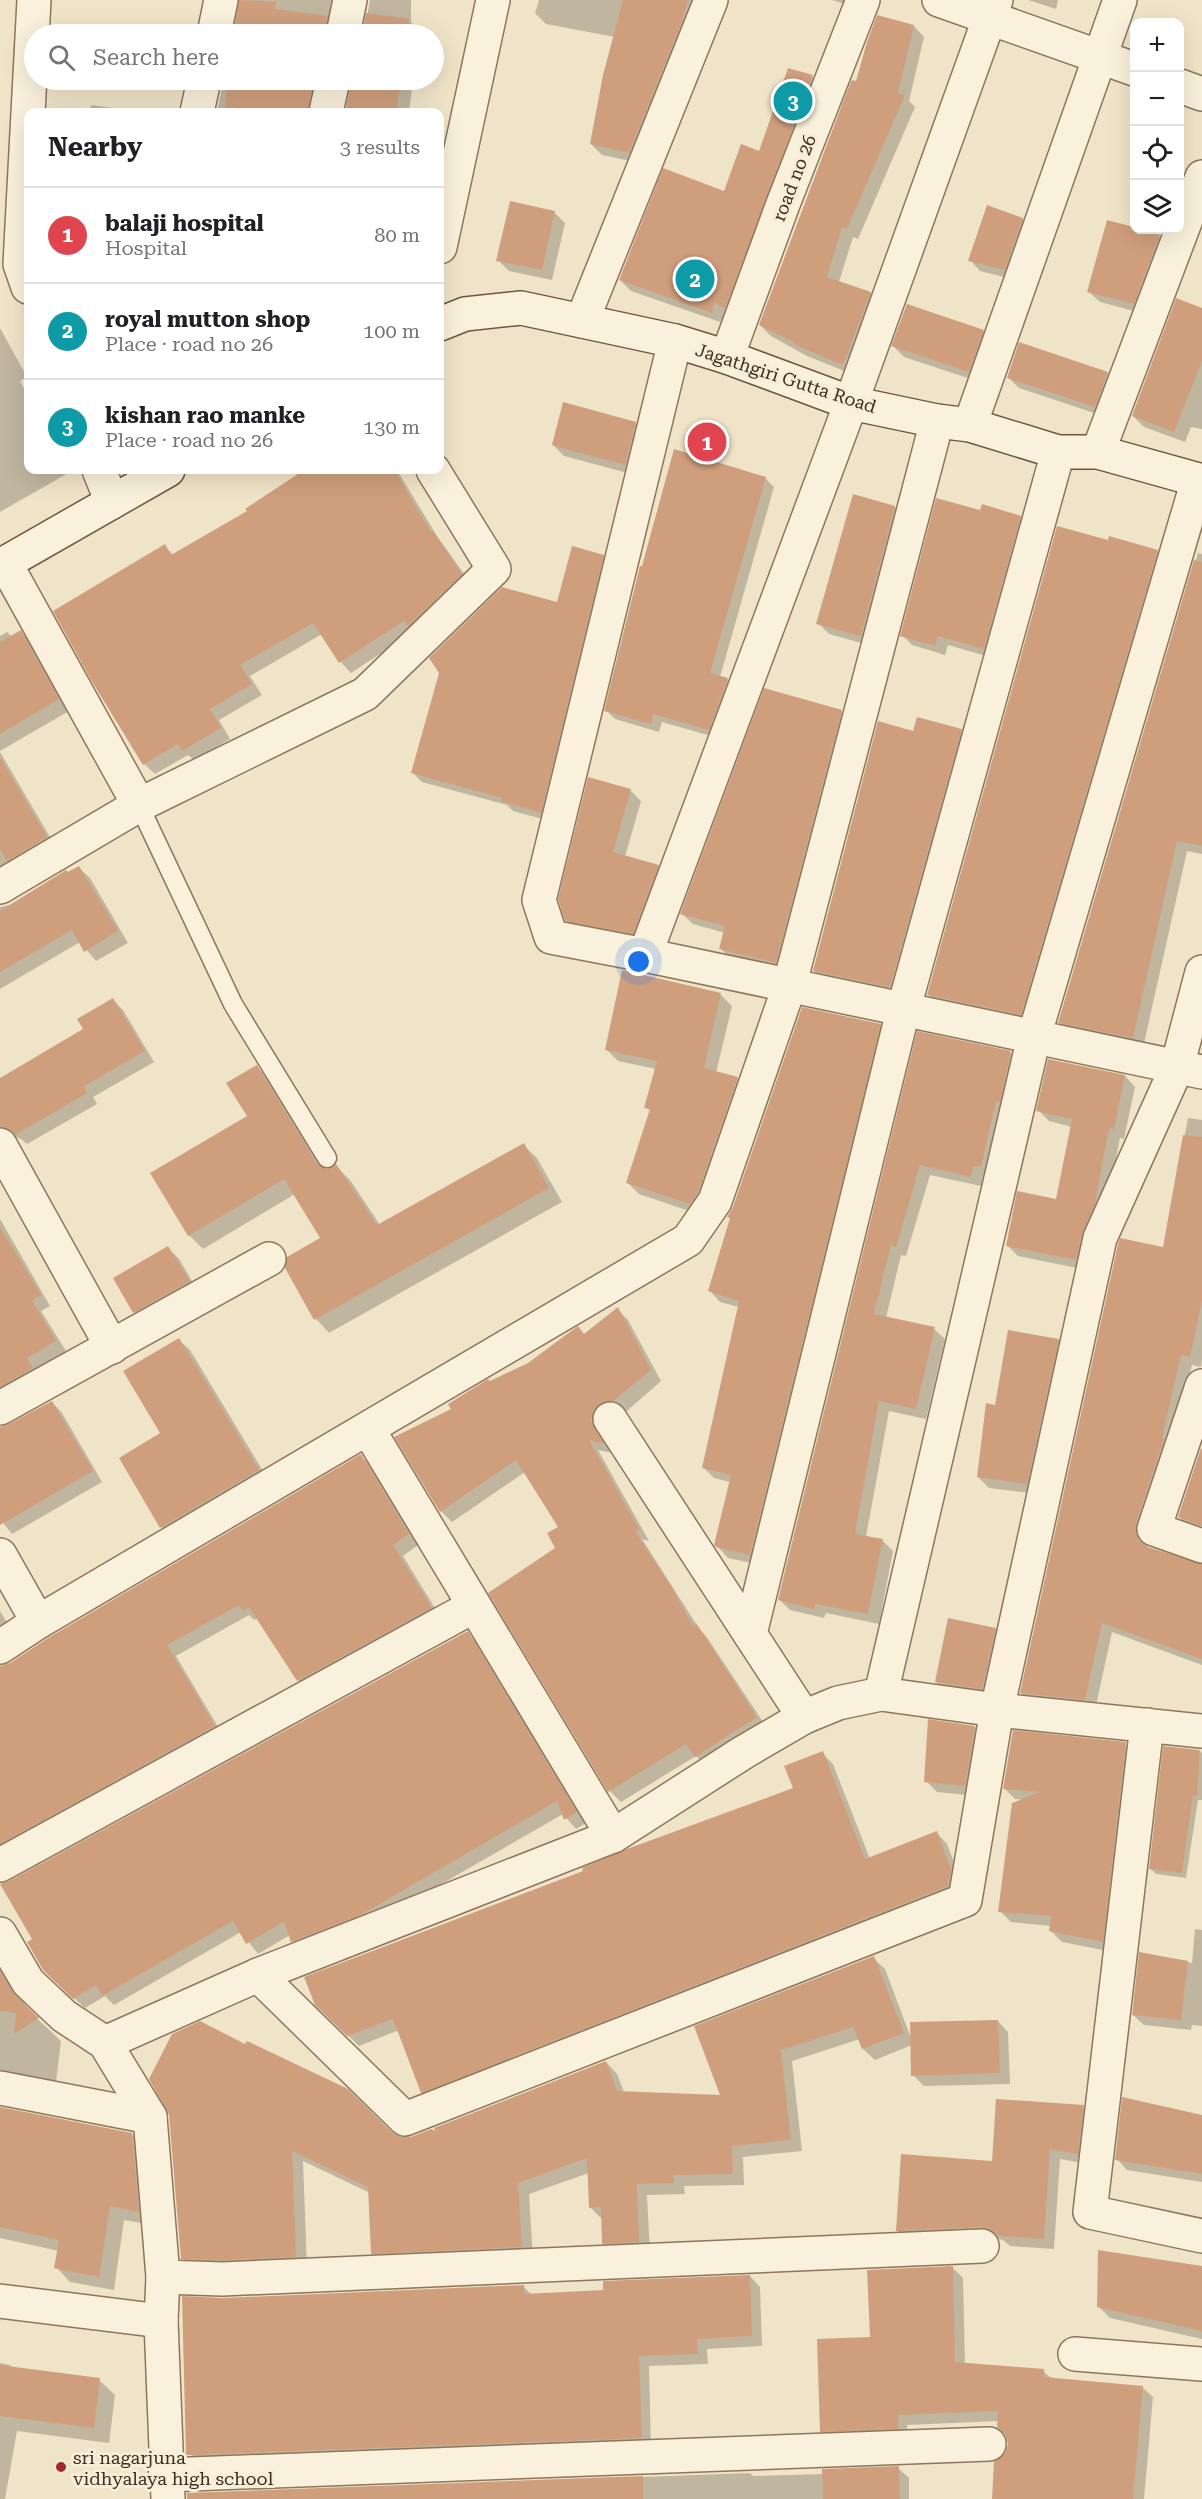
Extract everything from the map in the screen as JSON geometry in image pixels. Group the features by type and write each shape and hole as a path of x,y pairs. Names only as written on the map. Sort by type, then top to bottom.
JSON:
{"street":[{"path":"32,24 34,0"},
{"path":"216,24 221,0"},
{"path":"345,24 350,0"},
{"path":"444,228 493,0"},
{"path":"582,321 711,0"},
{"name":"road no 26","path":"726,357 863,0"},
{"path":"939,0 993,8 1098,56 1130,68"},
{"path":"970,425 1098,56 1120,0"},
{"path":"645,954 851,403 993,8"},
{"path":"1184,88 1202,94"},
{"path":"25,108 26,90"},
{"path":"198,108 202,90"},
{"path":"327,108 331,90"},
{"path":"12,252 24,115"},
{"path":"1098,452 1202,177"},
{"name":"Jagathgiri Gutta Road","path":"444,322 465,314 521,308 675,341 726,357 851,403 937,421 970,425 1058,452 1098,452 1200,481"},
{"path":"675,341 539,900 551,937 645,954 789,987 1190,1070"},
{"path":"0,1647 38,1622 688,1240 715,1201 789,987 937,421"},
{"path":"750,1634 903,1011 1058,452"},
{"path":"101,474 112,502"},
{"path":"139,805 2,565 161,474"},
{"path":"0,887 139,805 365,694 494,569 435,474"},
{"path":"881,1694 1034,1037 1200,481"},
{"path":"258,1975 405,2119 965,1900 997,1710 1100,1238 1190,1070 1202,972"},
{"path":"0,1145 112,1347"},
{"path":"0,1408 269,1259"},
{"path":"1202,1386 1154,1529 1202,1546"},
{"path":"610,1419 804,1717"},
{"path":"368,1429 613,1836"},
{"path":"0,1555 38,1622"},
{"path":"0,1865 474,1606"},
{"path":"105,2043 258,1975 613,1836 744,1752 804,1717 838,1703 881,1694 997,1710 1202,1731"},
{"path":"1147,1725 1090,2212 1202,2236"},
{"path":"0,1934 28,1982 64,2016 105,2043 150,2117 163,2277 161,2320 167,2487 989,2444"},
{"path":"0,2088 150,2117"},
{"path":"163,2277 222,2279 982,2246"},
{"path":"0,2301 161,2320"},
{"path":"1075,2354 1202,2364"}],"lane":[{"path":"139,805 233,1004 327,1158"}],"building":[{"path":"239,0 276,2 275,9 328,16 327,24 235,24"},
{"path":"623,0 688,0 681,25 629,153 590,144 603,75"},
{"path":"366,13 409,19 408,24 364,24"},
{"path":"877,15 914,25 898,93 905,95 847,229 842,227 827,277 871,292 843,365 795,345 759,325 849,86 852,80 856,81"},
{"path":"788,68 813,75 725,308 714,303 712,313 619,280 663,168 724,191 741,144 759,151"},
{"path":"227,90 312,90 309,108 224,108"},
{"path":"349,90 399,90 397,108 346,108"},
{"path":"510,201 555,211 542,270 496,261"},
{"path":"987,205 1023,218 1005,270 968,261"},
{"path":"1107,220 1130,226 1130,234 1160,234 1134,304 1087,292"},
{"path":"1176,298 1202,308 1202,361 1174,432 1132,416"},
{"path":"907,304 984,330 969,372 891,346"},
{"path":"1019,342 1108,372 1095,407 1007,378"},
{"path":"563,402 636,422 625,465 552,445"},
{"path":"674,449 766,477 710,673 728,678 709,730 653,714 651,724 604,711 640,566 642,566"},
{"path":"298,474 396,474 431,532 433,531 462,574 408,626 404,621 339,663 313,623 240,665 252,684 210,709 221,728 182,751 178,744 143,765 91,680 53,611 165,544 171,555 247,511 245,509"},
{"path":"853,494 895,506 861,636 816,624"},
{"path":"936,498 980,510 982,504 1021,516 984,649 938,636 935,646 900,636"},
{"path":"1057,526 1108,540 1109,536 1158,550 1021,1015 927,995"},
{"path":"572,546 604,555 541,813 501,801 502,798 411,773 439,673 429,658 502,587 557,602"},
{"path":"1194,560 1202,562 1202,846 1177,841 1133,1038 1058,1023"},
{"path":"21,630 59,699 0,734 0,642"},
{"path":"764,688 842,710 776,963 719,949 725,926 680,914"},
{"path":"917,717 962,729 890,987 813,971 878,721 913,731"},
{"path":"0,757 47,837 7,861 0,849"},
{"path":"588,777 631,789 613,852 659,865 633,934 565,921 558,899"},
{"path":"79,866 118,931 84,952 72,930 0,972 0,911 66,870 68,872"},
{"path":"622,970 721,993 704,1068 738,1077 698,1192 690,1204 626,1183 650,1109 644,1108 657,1061 605,1050"},
{"path":"113,998 145,1051 84,1086 87,1093 15,1135 9,1129 0,1126 0,1078 83,1029 77,1019"},
{"path":"802,1007 881,1024 750,1555 714,1545 731,1475 702,1468 739,1301 708,1291 730,1218 727,1217 733,1207"},
{"path":"917,1031 1011,1051 1000,1102 996,1101 981,1167 973,1166 971,1177 920,1165 896,1247 891,1245 874,1314 935,1327 916,1409 879,1401 855,1534 883,1539 868,1614 815,1604 814,1609 778,1600"},
{"path":"1048,1059 1125,1075 1114,1129 1109,1128 1095,1204 1083,1231 1076,1260 1006,1246 1017,1191 1056,1199 1072,1119 1036,1111"},
{"path":"257,1065 317,1164 327,1169 336,1164 377,1225 524,1143 549,1188 314,1320 285,1268 287,1257 320,1238 284,1179 188,1236 150,1173 247,1116 226,1083"},
{"path":"1183,1135 1202,1137 1202,1301 1190,1357 1181,1355 1162,1438 1164,1439 1136,1523 1136,1532 1139,1541 1148,1547 1202,1564 1202,1659 1102,1623 1085,1700 1020,1693 1118,1244 1120,1238 1163,1247"},
{"path":"0,1227 41,1295 32,1300 56,1341 27,1358 33,1368 0,1387"},
{"path":"168,1246 190,1281 133,1313 113,1278"},
{"path":"618,1307 651,1370 613,1401 600,1403 594,1410 591,1421 604,1444 589,1440 640,1531 634,1530 671,1586 694,1628 696,1623 757,1717 695,1757 686,1744 608,1792 488,1593 555,1548 547,1533 558,1527 516,1460 440,1512 394,1437 451,1409 448,1404 488,1379 490,1381 528,1363 578,1326 584,1334"},
{"path":"1008,1330 1059,1339 1027,1484 977,1477 986,1403 995,1405"},
{"path":"179,1338 259,1470 160,1528 119,1458 160,1433 123,1371"},
{"path":"52,1401 93,1471 0,1525 0,1427"},
{"path":"1202,1449 1202,1526 1178,1517"},
{"path":"361,1454 409,1534 393,1545 432,1608 297,1681 249,1607 243,1611 239,1605 167,1645 215,1726 0,1844 0,1666 10,1663 48,1638"},
{"path":"948,1618 996,1628 982,1689 935,1682"},
{"path":"468,1631 577,1812 564,1820 557,1801 359,1916 291,1942 284,1922 246,1944 233,1921 102,1996 96,1985 73,1999 43,1970 27,1942 32,1939 0,1884"},
{"path":"928,1719 975,1726 965,1786 924,1782"},
{"path":"1013,1730 1126,1742 1103,1942 1049,1931 1051,1916 998,1912 1012,1803 1040,1792 1003,1789"},
{"path":"1163,1746 1200,1750 1197,1796 1193,1795 1182,1873 1149,1869"},
{"path":"823,1751 865,1859 937,1831 951,1869 948,1886 421,2093 393,2019 347,2036 315,2005 304,1977 583,1871 582,1868 627,1849 793,1788 784,1766"},
{"path":"1139,1952 1188,1961 1181,2020 1132,2015"},
{"path":"874,1956 904,2033 862,2049 853,2027 781,2050 791,2140 732,2146 733,2174 673,2175 674,2183 637,2184 639,2242 602,2244 601,2207 589,2208 587,2158 518,2183 522,2247 371,2254 368,2187 292,2151 296,2257 181,2259 169,2115 149,2079 172,2034 200,2021 245,2044 247,2041 348,2089 392,2132 401,2137 411,2137 431,2129 435,2131 434,2128 606,2061 617,2091 720,2095 694,2026"},
{"path":"0,1971 15,1995 39,2018 14,2034 16,2013 0,2011"},
{"path":"998,2020 1000,2073 911,2076 910,2022"},
{"path":"1122,2097 1202,2115 1202,2174 1115,2160"},
{"path":"996,2099 1084,2105 1078,2154 1050,2149 1044,2239 998,2236 990,2229 981,2227 896,2231 901,2154 992,2161"},
{"path":"0,2107 132,2133 139,2212 110,2206 99,2277 54,2268 59,2240 0,2227"},
{"path":"1098,2250 1202,2266 1202,2331 1097,2307"},
{"path":"953,2266 955,2362 1044,2369 1044,2377 1143,2386 1133,2499 992,2499 994,2461 1005,2453 1008,2444 1005,2434 997,2427 998,2411 898,2415 898,2429 820,2432 817,2339 870,2337 867,2270"},
{"path":"750,2275 752,2336 697,2339 698,2354 639,2356 642,2438 186,2455 182,2296 223,2298 524,2285 524,2294 603,2290 603,2281"},
{"path":"0,2365 100,2378 94,2428 0,2416"},
{"path":"899,2466 900,2499 823,2499 822,2469"},
{"path":"643,2476 643,2499 187,2499 187,2493"}],"place":[{"name":"kishan rao manke","path":"793,101"},
{"name":"royal mutton shop","path":"695,279"},
{"name":"balaji hospital","path":"707,442"},
{"name":"sri nagarjuna vidhyalaya high school","path":"61,2467"}]}
